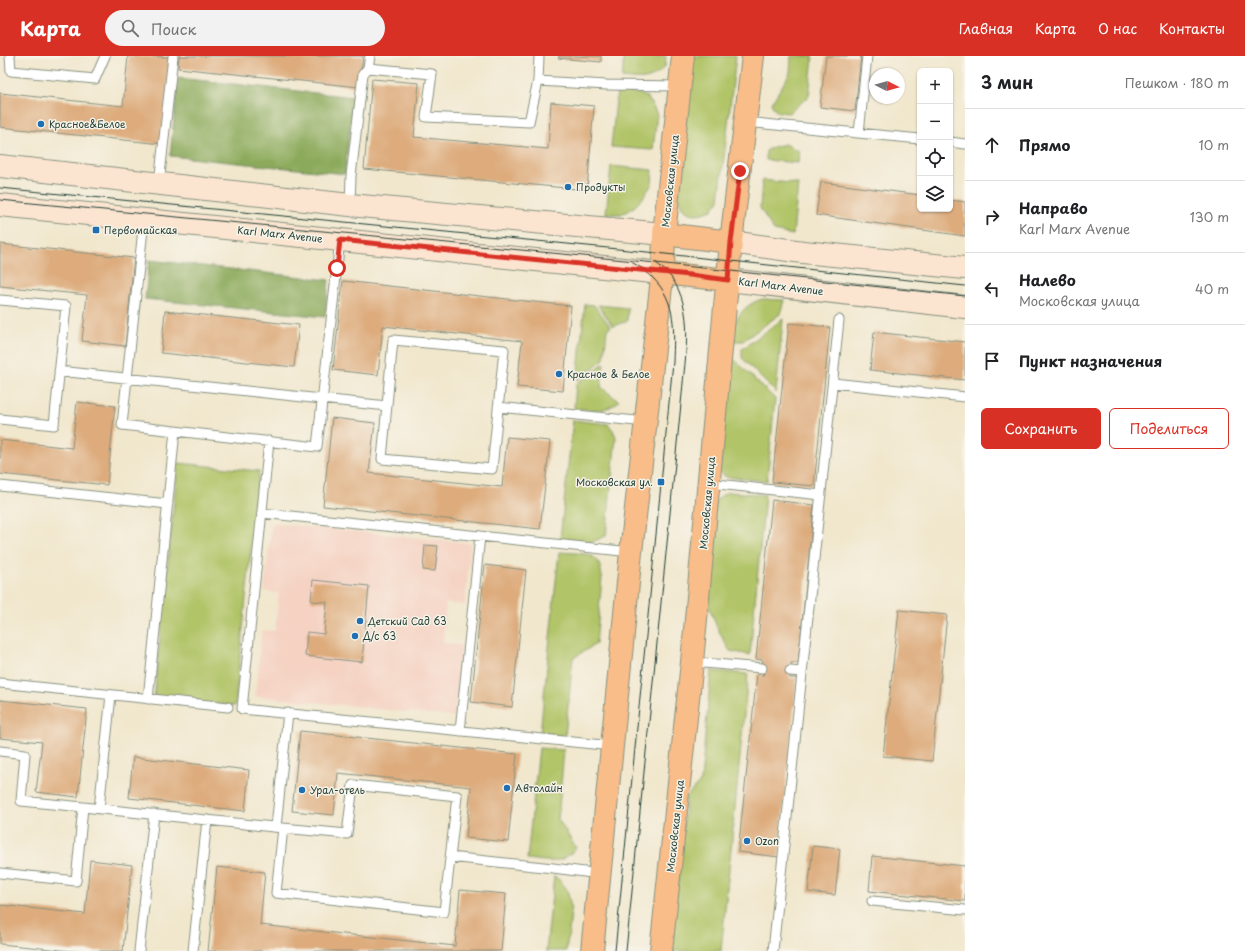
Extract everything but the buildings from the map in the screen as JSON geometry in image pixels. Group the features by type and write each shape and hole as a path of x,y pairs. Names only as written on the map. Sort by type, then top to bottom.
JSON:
{"main road":[{"name":"Московская улица","path":"592,951 631,552 662,273 664,234 683,56"},
{"name":"Московская улица","path":"662,951 692,662 731,242 753,56"},
{"path":"0,166 350,205 664,234 802,252 965,268"},
{"name":"Karl Marx Avenue","path":"0,205 728,280 965,308"}],"lane":[{"path":"10,56 11,70 95,80 105,56"},
{"path":"159,184 173,56"},
{"path":"350,205 351,176 363,74 368,68 370,56"},
{"path":"368,68 432,74 426,117 529,122 538,81 539,56"},
{"path":"859,133 867,56"},
{"path":"538,81 607,85 680,86"},
{"path":"745,122 917,139"},
{"path":"953,142 965,144"},
{"path":"144,220 122,425 317,446 340,240"},
{"path":"0,300 66,306 54,425 0,419"},
{"path":"773,951 839,320"},
{"path":"394,340 504,350 492,469 382,459 387,406 394,340"},
{"path":"59,371 387,406"},
{"path":"833,383 965,397"},
{"path":"498,407 646,422"},
{"path":"148,699 175,431"},
{"path":"269,441 242,709 613,746"},
{"path":"708,483 821,495"},
{"path":"0,486 168,504"},
{"path":"262,513 631,552"},
{"path":"460,731 480,536"},
{"path":"692,662 762,668"},
{"path":"790,671 802,672"},
{"path":"0,683 228,707"},
{"path":"99,809 111,695"},
{"path":"0,751 26,754 21,800 99,809 154,814 207,820 280,827 347,834 353,785 457,796 444,912 276,893 280,827 288,713"},
{"path":"0,873 76,881 83,807"},
{"path":"139,951 154,814"},
{"path":"193,951 207,820"},
{"path":"450,857 600,874"},
{"path":"872,901 965,910"}],"shaded area":[{"name":"Детский Сад 63","path":"272,523 471,543 465,605 446,603 443,643 461,645 454,717 255,696 262,630 275,631 279,593 264,591"}],"green space":[{"path":"624,56 666,56 665,67 650,78 622,78"},
{"path":"693,56 736,56 719,200 712,210 696,214 687,212 678,198"},
{"path":"791,56 813,56 809,96 789,113 777,112 771,104 790,73"},
{"path":"178,78 353,97 345,174 170,156"},
{"path":"617,91 641,94 648,98 657,114 653,150 611,147"},
{"path":"785,144 799,151 798,163 766,160 766,151 773,147"},
{"path":"611,166 653,170 652,184 642,199 634,207 621,214 606,214"},
{"path":"762,180 798,184 793,235 774,231 760,208"},
{"path":"149,260 329,280 325,317 145,299"},
{"path":"762,299 784,300 780,314 743,341 730,341 736,320 744,310"},
{"path":"585,304 594,305 611,327 607,329 604,359 577,380"},
{"path":"598,305 628,308 627,321 613,326"},
{"path":"783,319 776,393 742,358 742,349"},
{"path":"728,359 736,361 775,399 767,481 726,477 720,472"},
{"path":"604,363 601,387 619,401 614,405 598,410 574,408 576,384"},
{"path":"573,420 608,424 616,437 606,536 592,542 560,539"},
{"path":"178,463 259,471 235,706 154,697"},
{"path":"728,492 765,495 750,655 730,651 716,625 705,596 714,504 723,494"},
{"path":"559,552 584,554 593,557 596,559 600,567 602,577 596,644 573,658 565,736 540,733"},
{"path":"711,671 748,674 721,951 671,951 686,797 701,781"},
{"path":"539,748 564,750 558,819 576,848 565,858 554,861 527,859"},
{"path":"554,876 562,883 570,900 570,921 566,951 546,951"}],"tram line":[{"path":"0,188 628,250 965,286"},
{"path":"0,200 656,263 965,296"},
{"path":"626,951 687,334 683,304 678,290 671,277 655,262"},
{"path":"615,951 673,362 672,317 666,297 661,287 653,278 633,263"}],"place":[{"name":"Красное&Белое","path":"41,124"},
{"name":"Продукты","path":"568,187"},
{"name":"Первомайская","path":"96,230"},
{"name":"Красное & Белое","path":"559,374"},
{"name":"Московская ул.","path":"661,482"},
{"name":"Детский Сад 63","path":"360,621"},
{"name":"Д/с 63","path":"355,636"},
{"name":"Автолайн","path":"507,788"},
{"name":"Урал-отель","path":"302,790"},
{"name":"Ozon","path":"747,841"}],"route":[{"path":"337,268 340,240 728,280 740,171"}]}
